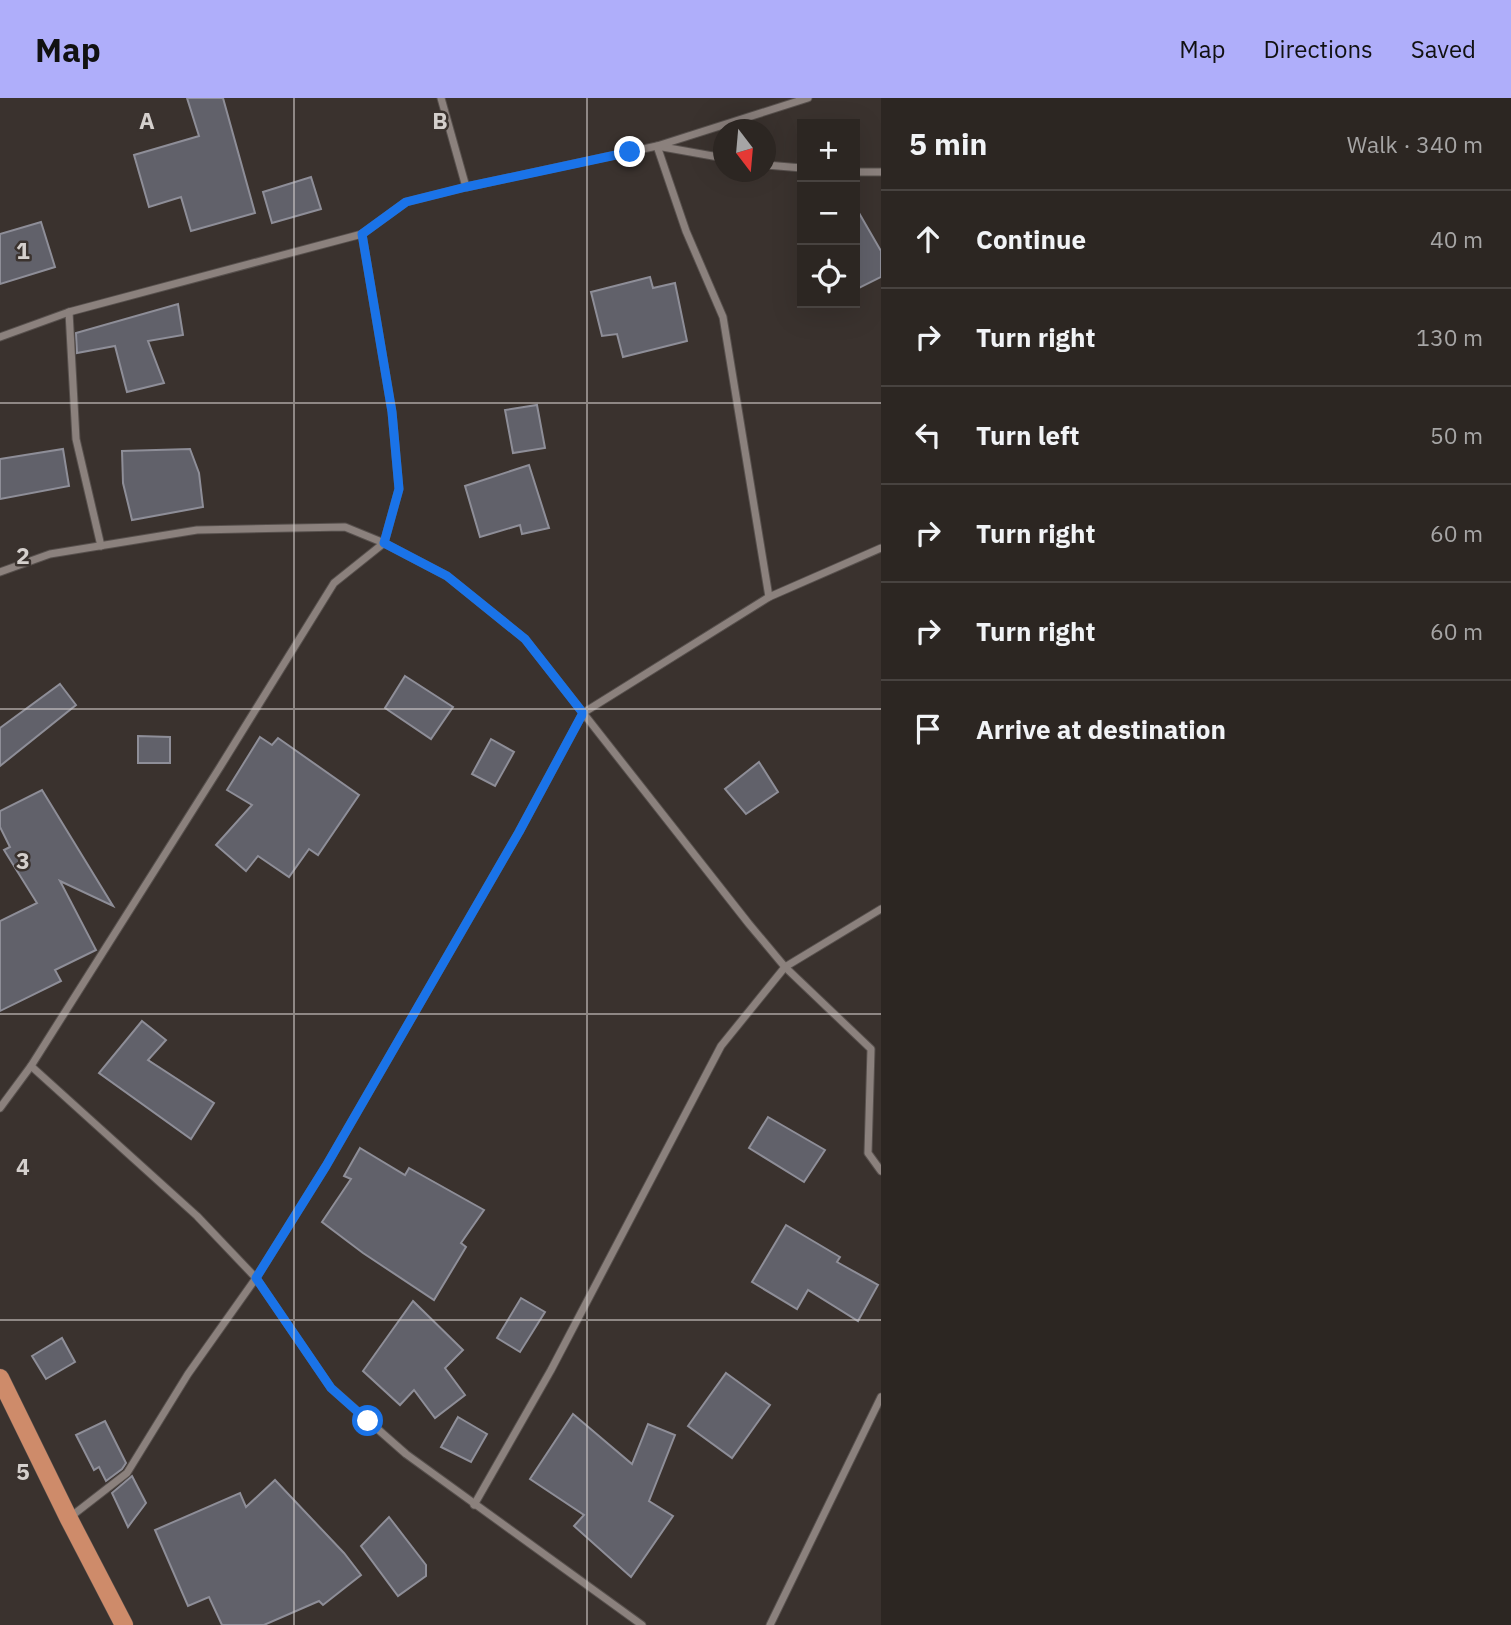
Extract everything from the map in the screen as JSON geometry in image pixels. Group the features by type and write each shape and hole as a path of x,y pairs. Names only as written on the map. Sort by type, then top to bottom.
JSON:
{"main road":[{"path":"0,1378 124,1625"}],"street":[{"path":"441,98 466,187"},
{"path":"0,337 69,312 362,234 406,202 657,146 808,98"},
{"path":"657,146 713,156"},
{"path":"657,146 686,231 723,317 769,597"},
{"path":"776,166 797,168"},
{"path":"860,172 881,172"},
{"path":"0,1108 31,1066 334,583 384,543 399,489 392,412 362,234"},
{"path":"69,312 76,439 101,546"},
{"path":"0,572 50,554 197,530 345,527 384,543 447,576 525,639 785,967 870,1049 868,1153 881,1171"},
{"path":"69,1518 127,1473 188,1374 256,1278 326,1166 519,832 583,713 769,597 881,548"},
{"path":"474,1505 551,1370 721,1046 785,967 881,909"},
{"path":"31,1066 197,1216 256,1278 331,1388 405,1454 642,1625"},
{"path":"769,1625 881,1398"}],"building":[{"path":"187,98 223,98 255,213 191,231 181,197 149,207 134,155 199,136"},
{"path":"311,177 321,209 272,223 263,192"},
{"path":"860,215 881,251 881,277 860,288"},
{"path":"41,222 55,267 0,284 0,234"},
{"path":"650,277 653,288 675,283 687,341 623,357 617,334 602,336 591,292"},
{"path":"178,304 183,335 148,341 164,383 127,392 115,346 77,353 76,333"},
{"path":"537,405 545,448 513,453 505,410"},
{"path":"63,449 69,486 0,499 0,459"},
{"path":"190,449 199,473 203,507 132,520 123,483 122,451"},
{"path":"529,465 549,528 522,534 520,525 480,537 465,486"},
{"path":"405,676 453,707 431,739 385,708"},
{"path":"60,684 76,705 0,766 0,728"},
{"path":"138,736 170,737 170,763 138,763"},
{"path":"260,737 272,745 278,738 359,795 318,855 309,849 289,877 258,856 246,871 216,845 252,805 227,790"},
{"path":"491,739 514,752 495,786 472,774"},
{"path":"759,762 778,792 746,814 725,789"},
{"path":"42,790 113,906 60,881 96,950 55,970 61,981 0,1011 0,921 37,903 4,850 10,847 0,827 0,811"},
{"path":"142,1021 166,1040 148,1060 214,1103 191,1139 99,1073"},
{"path":"768,1117 825,1150 804,1182 749,1148"},
{"path":"360,1148 405,1175 409,1168 484,1210 461,1243 466,1247 434,1300 322,1222 351,1179 344,1176"},
{"path":"786,1225 840,1257 837,1262 878,1285 858,1321 808,1290 797,1309 752,1282"},
{"path":"521,1298 545,1312 520,1352 497,1338"},
{"path":"413,1301 463,1350 445,1368 465,1395 435,1418 414,1390 400,1405 363,1371"},
{"path":"62,1338 75,1362 46,1379 32,1356"},
{"path":"726,1373 770,1405 732,1458 688,1426"},
{"path":"573,1414 632,1464 648,1424 675,1435 649,1501 673,1516 631,1577 574,1526 584,1515 530,1479"},
{"path":"458,1417 487,1434 471,1462 441,1447"},
{"path":"105,1421 126,1463 106,1481 99,1467 94,1470 76,1435"},
{"path":"132,1476 146,1503 128,1527 112,1493"},
{"path":"275,1480 344,1553 361,1575 323,1605 319,1601 264,1625 222,1625 209,1597 188,1606 155,1530 240,1493 246,1507"},
{"path":"389,1517 426,1565 426,1576 398,1596 361,1546"}],"route":[{"path":"368,1421 331,1388 256,1278 326,1166 519,832 583,713 525,639 447,576 384,543 399,489 392,412 362,234 406,202 630,152"}]}
